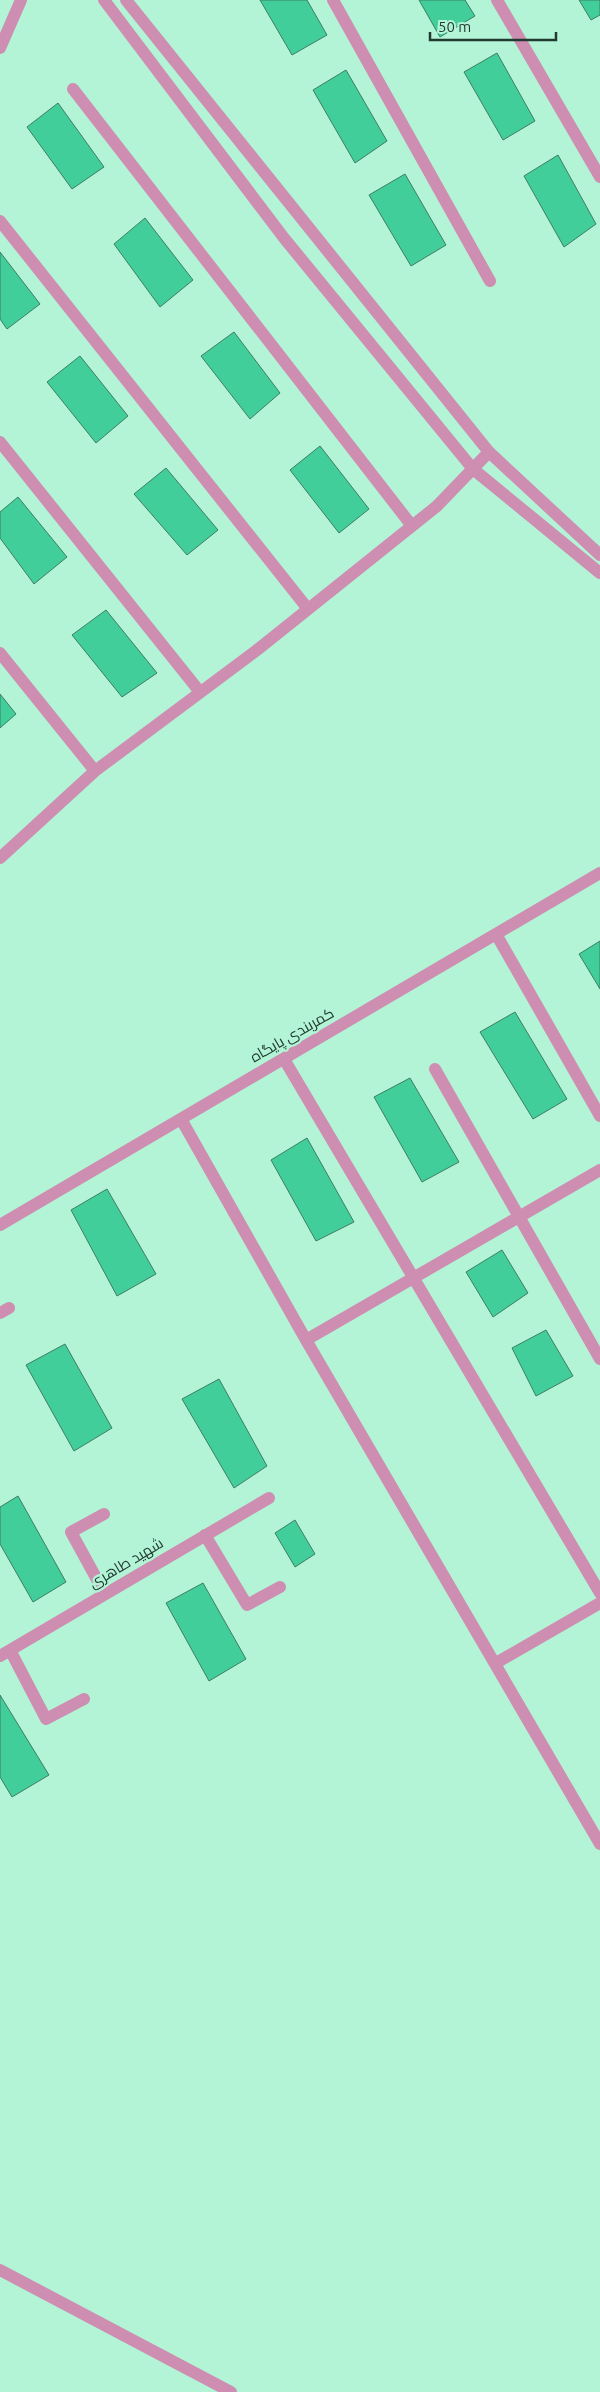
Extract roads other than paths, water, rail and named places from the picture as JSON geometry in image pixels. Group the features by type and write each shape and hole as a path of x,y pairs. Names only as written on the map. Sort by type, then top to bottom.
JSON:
{"street":[{"path":"0,48 21,0"},
{"path":"104,0 284,238 473,468 600,573"},
{"path":"126,0 489,452 600,555"},
{"path":"333,0 490,281"},
{"path":"497,0 600,177"},
{"path":"73,89 412,526"},
{"path":"0,221 308,609"},
{"path":"0,442 200,692"},
{"path":"0,858 95,772 308,609 437,506 489,452"},
{"path":"0,653 95,772"},
{"name":"کمربندی پایگاه","path":"0,1225 600,873"},
{"path":"496,934 600,1116"},
{"path":"284,1059 600,1593"},
{"path":"435,1069 518,1218 600,1359"},
{"path":"181,1119 306,1340 600,1844"},
{"path":"306,1340 600,1170"},
{"name":"شهید طاهری","path":"5,1653 269,1498"},
{"path":"104,1514 71,1532 106,1594"},
{"path":"205,1535 247,1605 280,1587"},
{"path":"496,1663 600,1603"},
{"path":"5,1653 46,1719 84,1699"},
{"path":"0,2270 230,2392"}]}
